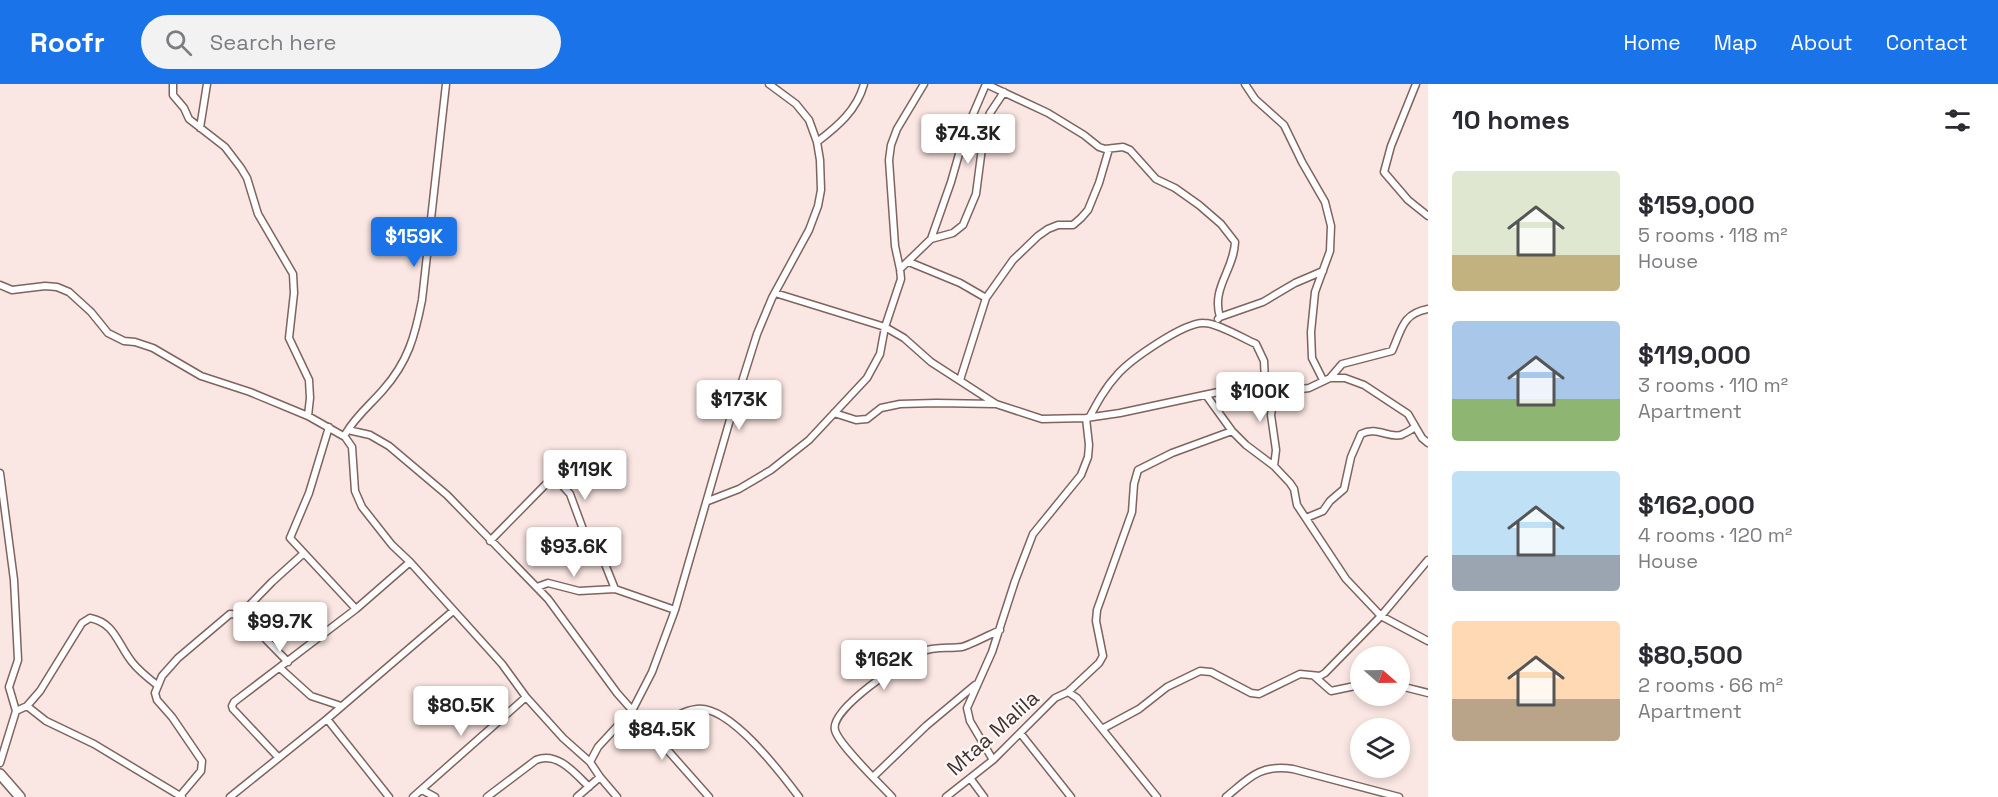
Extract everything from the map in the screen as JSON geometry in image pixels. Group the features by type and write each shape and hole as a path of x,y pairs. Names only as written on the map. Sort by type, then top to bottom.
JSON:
{"main road":[{"path":"0,774 20,797"}],"street":[{"path":"173,84 173,95 189,118 225,147 241,168 247,178 258,214 293,274 294,293 289,338 309,380 308,416"},
{"path":"200,128 207,84"},
{"path":"346,433 359,413 398,372 416,333 440,157 446,84"},
{"path":"590,762 598,747 633,709 652,672 675,610 757,334 775,293 809,230 818,206 821,190 820,160 817,142 809,120 782,92 769,84"},
{"path":"817,142 849,114 864,84"},
{"path":"708,501 739,489 771,470 808,440 867,378 880,354 885,327 901,279 895,246 890,153 897,129 924,84"},
{"path":"900,269 931,238 965,133 986,84 1048,113 1099,147 1109,149 1123,147 1130,150 1156,179 1175,188 1199,205 1233,237 1235,254 1217,296 1220,317"},
{"path":"1245,84 1255,99 1284,125 1325,202 1331,226 1330,251 1315,292 1311,332 1312,358 1327,379"},
{"path":"1416,84 1391,146 1384,172 1408,200 1428,216"},
{"path":"931,238 953,233 968,218 980,177 980,156 985,125 1004,92"},
{"path":"960,380 986,298 1013,260 1038,236 1058,225 1073,225 1081,219 1088,210 1099,183 1109,149"},
{"path":"909,262 960,283 986,298"},
{"path":"1213,325 1220,317 1263,302 1294,283 1323,271"},
{"path":"0,285 12,290 57,287 69,292 91,312 108,333 124,341 153,348 201,376 250,392 346,433 370,435 389,446 447,495 548,599 617,693 709,797"},
{"path":"775,293 885,327 904,338 931,362 996,404"},
{"path":"834,413 856,420 867,419 881,408 900,405 996,404 1042,418 1087,418 1265,382 1301,390 1327,379 1342,364 1392,351 1407,318 1415,312 1428,309"},
{"path":"993,760 967,712 1000,630 1033,534 1081,475 1088,457 1087,418 1102,393 1118,373 1161,340 1203,323 1213,325 1256,344 1264,361 1265,382"},
{"path":"1327,379 1345,378 1364,385 1408,414 1428,443"},
{"path":"1274,466 1276,450 1271,415 1276,384"},
{"path":"1206,395 1232,431 1274,466 1290,483 1297,505 1346,579 1381,616 1428,641"},
{"path":"328,426 309,493 290,538 356,609"},
{"path":"1306,519 1323,511 1330,501 1344,489 1351,457 1361,434 1368,430 1394,435 1403,434 1415,427"},
{"path":"1068,692 1099,663 1103,656 1096,621 1097,610 1132,512 1134,484 1138,470 1172,453 1232,431"},
{"path":"346,433 352,447 356,491 362,507 392,545 502,664 526,696 563,738 590,762 618,797"},
{"path":"0,473 14,580 18,660 9,687 16,711 0,763"},
{"path":"490,541 548,482 553,480 559,482 570,494 584,531 601,554 615,589"},
{"path":"240,615 272,582 304,554"},
{"path":"1102,729 1139,709 1167,687 1200,671 1211,672 1251,693 1259,694 1300,674 1314,676 1325,674 1381,616 1428,560"},
{"path":"278,757 232,706 356,609 410,562"},
{"path":"537,587 548,584 579,591 615,589 675,610"},
{"path":"230,797 327,719 453,611"},
{"path":"27,706 46,721 94,744 181,797 201,771 202,761 172,717 157,700 155,693 158,685 178,658 230,614 240,615 288,662"},
{"path":"16,711 27,706 40,692 82,623 90,618 102,620 109,626 131,661 158,685"},
{"path":"892,797 856,759 835,731 835,723 848,705 867,688 922,652 937,647 964,646 1000,630"},
{"path":"280,668 311,696 341,706"},
{"path":"1314,676 1331,691 1350,688"},
{"path":"873,777 926,726 977,683"},
{"path":"1410,688 1428,693"},
{"name":"Mtaa Malila","path":"946,797 993,760 1055,698 1068,692 1077,698 1157,797"},
{"path":"413,797 526,696"},
{"path":"653,734 671,719 684,712 699,708 710,710 737,727 760,747 799,797"},
{"path":"327,719 390,797"},
{"path":"1021,734 1071,797"},
{"path":"487,797 536,760 550,756 563,763 589,787"},
{"path":"1226,797 1259,771 1278,766 1398,797"},
{"path":"577,797 600,777"},
{"path":"970,778 984,797"},
{"path":"422,790 435,797"}]}
